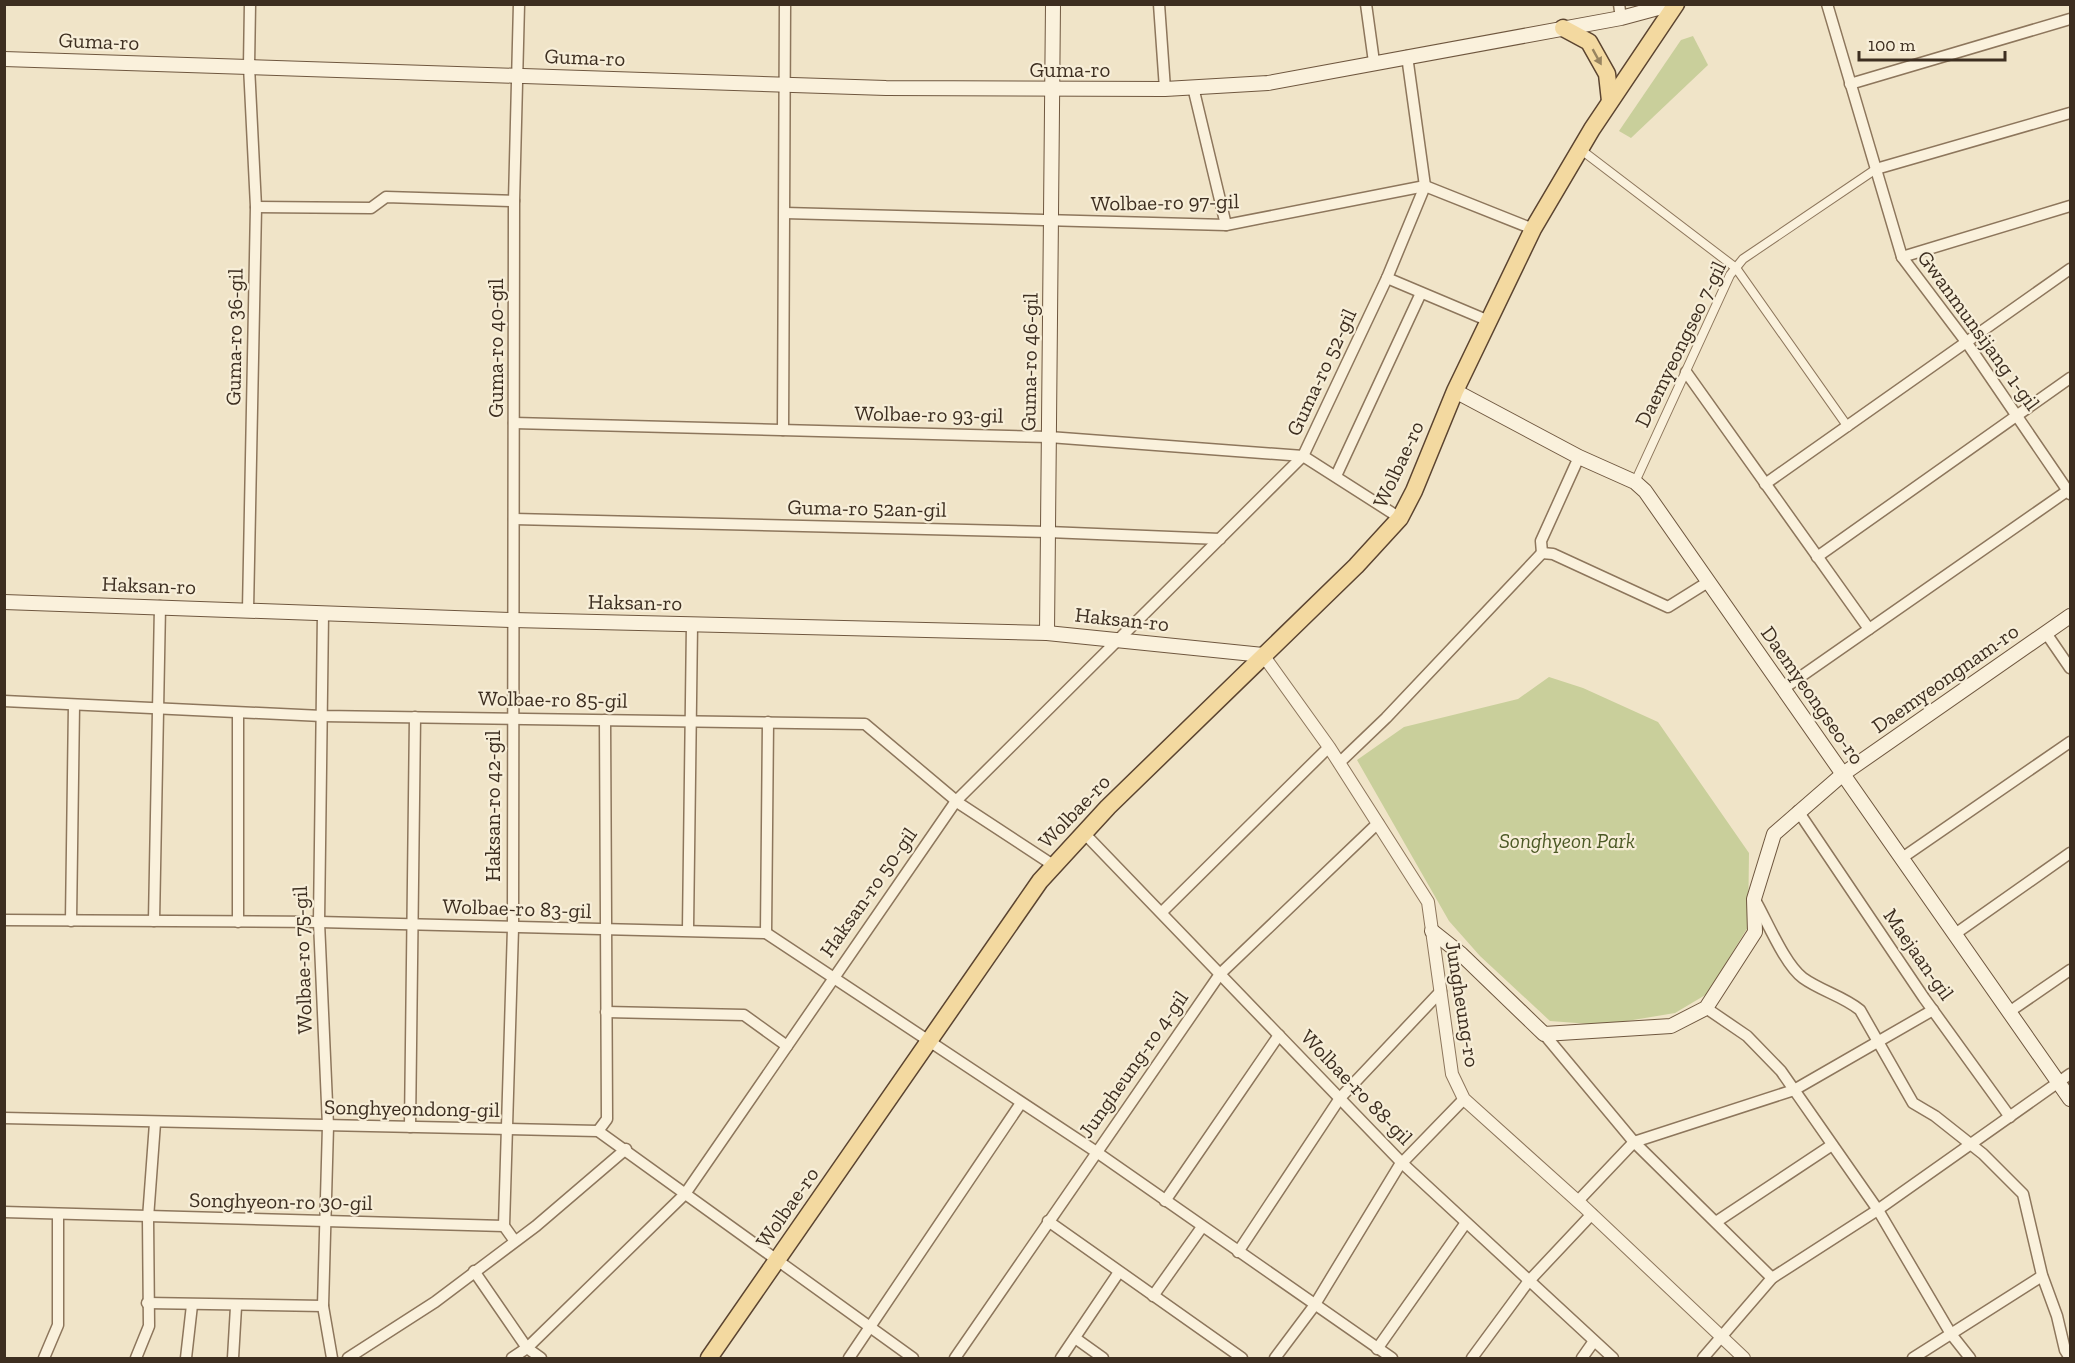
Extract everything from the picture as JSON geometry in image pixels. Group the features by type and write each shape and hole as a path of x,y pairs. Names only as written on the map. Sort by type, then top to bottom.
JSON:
{"main road":[{"name":"Guma-ro 46-gil","path":"1047,633 1053,4"},
{"name":"Guma-ro","path":"4,59 784,84 1052,90 1165,89 1268,82 1563,28 1620,11 1674,4"},
{"name":"Wolbae-ro","path":"709,1359 1028,896 1053,865 1083,832 1356,566 1400,518 1455,392 1533,229 1610,101 1674,4"},
{"path":"1563,28 1589,42 1606,74 1610,101"},
{"name":"Daemyeongseo-ro","path":"1455,392 1579,457 1635,482 1645,491 2070,1099"},
{"name":"Haksan-ro","path":"4,602 513,620 1047,633 1263,655"},
{"name":"Daemyeongnam-ro","path":"1843,774 2070,616"},
{"path":"1432,931 1461,954 1544,1034 1671,1026 1706,1008 1755,932 1754,899 1774,834 1797,811 1843,774"}],"street":[{"name":"Guma-ro 36-gil","path":"248,610 256,207 249,66 250,4"},
{"name":"Guma-ro 40-gil","path":"513,620 514,201 519,4"},
{"path":"783,430 785,4"},
{"path":"1159,4 1165,89"},
{"path":"1366,4 1374,62"},
{"name":"Gwanmunsijang 1-gil","path":"1827,4 1902,257 1967,343 2070,491"},
{"path":"1850,84 2070,19"},
{"path":"1407,56 1425,186 1533,229"},
{"path":"1193,87 1226,225"},
{"name":"Daemyeongseo 7-gil","path":"1635,482 1736,268 1743,259 1876,169 2070,113"},
{"path":"1580,149 1736,268 1848,427"},
{"name":"Wolbae-ro 97-gil","path":"785,213 1226,225 1425,186"},
{"name":"Guma-ro 52-gil","path":"1118,640 1303,456 1387,278 1425,186"},
{"path":"256,207 371,208 386,197 514,201"},
{"path":"1902,257 2070,206"},
{"path":"1765,484 2070,269"},
{"path":"1387,278 1490,321"},
{"path":"1336,476 1421,293"},
{"path":"1686,372 1869,629"},
{"path":"1817,557 2070,378"},
{"name":"Wolbae-ro 93-gil","path":"514,423 1049,437 1303,456 1400,518"},
{"path":"1339,763 1509,591 1542,553 1541,541 1579,457"},
{"path":"1783,689 2070,491"},
{"name":"Guma-ro 52an-gil","path":"514,519 1048,532 1220,539"},
{"path":"1542,553 1552,554 1668,608 1708,582"},
{"path":"154,921 160,606"},
{"name":"Wolbae-ro 75-gil","path":"323,613 319,922 327,1126 323,1306 332,1359"},
{"name":"Haksan-ro 42-gil","path":"504,1226 509,1129 513,928 511,718 513,620"},
{"path":"688,929 692,624"},
{"path":"2046,633 2070,668"},
{"name":"Haksan-ro 50-gil","path":"512,1359 685,1194 833,976 956,801 1118,640"},
{"name":"Jungheung-ro","path":"1263,655 1329,747 1428,902 1452,1074 1464,1099 1578,1201 1744,1359"},
{"name":"Wolbae-ro 85-gil","path":"4,701 238,714 865,724 956,801 1053,865"},
{"path":"71,921 74,705"},
{"path":"238,714 238,922"},
{"path":"410,1127 415,717"},
{"path":"605,720 607,1119 598,1131 626,1149 913,1359"},
{"path":"766,933 768,722"},
{"path":"1902,858 2070,742"},
{"path":"1162,912 1329,747"},
{"name":"Maejaan-gil","path":"1797,811 1933,1010 2010,1117"},
{"name":"Jungheung-ro 4-gil","path":"955,1359 1095,1151 1221,974 1378,823"},
{"name":"Wolbae-ro 88-gil","path":"1083,832 1402,1163 1465,1224 1613,1359"},
{"path":"1955,934 2070,853"},
{"path":"1754,899 1793,970 1806,980 1847,1000 1860,1010 1880,1041 1913,1103 1935,1116 1971,1144 2015,1184 2027,1201 2042,1276 2057,1316 2064,1350 2070,1359"},
{"name":"Wolbae-ro 83-gil","path":"4,920 319,922 605,930 688,929 766,933 1095,1151 1392,1359"},
{"path":"2010,1012 2070,970"},
{"path":"1238,1252 1340,1098 1441,991"},
{"path":"1706,1008 1747,1036 1781,1071 1878,1210 1951,1334 1970,1359"},
{"path":"1578,1201 1634,1142 1794,1090 1933,1010"},
{"path":"606,1012 744,1015 787,1046"},
{"path":"1544,1034 1634,1142 1772,1278"},
{"path":"1165,1200 1280,1035"},
{"path":"1703,1359 1772,1278 1878,1210 2070,1074"},
{"path":"1275,1359 1314,1306 1402,1163 1464,1099"},
{"path":"849,1359 1021,1103"},
{"name":"Songhyeondong-gil","path":"4,1118 598,1131"},
{"path":"136,1359 149,1326 148,1218 155,1123"},
{"path":"1716,1222 1832,1145"},
{"path":"348,1359 435,1302 626,1149"},
{"name":"Songhyeon-ro 30-gil","path":"4,1212 148,1218 504,1226"},
{"path":"44,1359 58,1325 58,1214"},
{"path":"1472,1359 1528,1282 1592,1214"},
{"path":"1048,1221 1242,1359"},
{"path":"1377,1349 1465,1224"},
{"path":"504,1226 514,1240"},
{"path":"1153,1296 1202,1227"},
{"path":"474,1271 527,1347 541,1359"},
{"path":"1061,1359 1119,1272"},
{"path":"1913,1359 2042,1276"},
{"path":"147,1303 323,1306"},
{"path":"186,1359 192,1305"},
{"path":"233,1359 236,1306"},
{"path":"1075,1338 1103,1359"},
{"path":"1582,1359 1594,1341"}],"green space":[{"path":"1693,36 1708,65 1631,138 1619,131 1681,40"},
{"name":"Songhyeon Park","path":"1549,677 1583,688 1658,722 1749,853 1748,927 1707,994 1675,1013 1603,1025 1550,1021 1480,956 1449,921 1357,760 1404,727 1518,699"}]}
